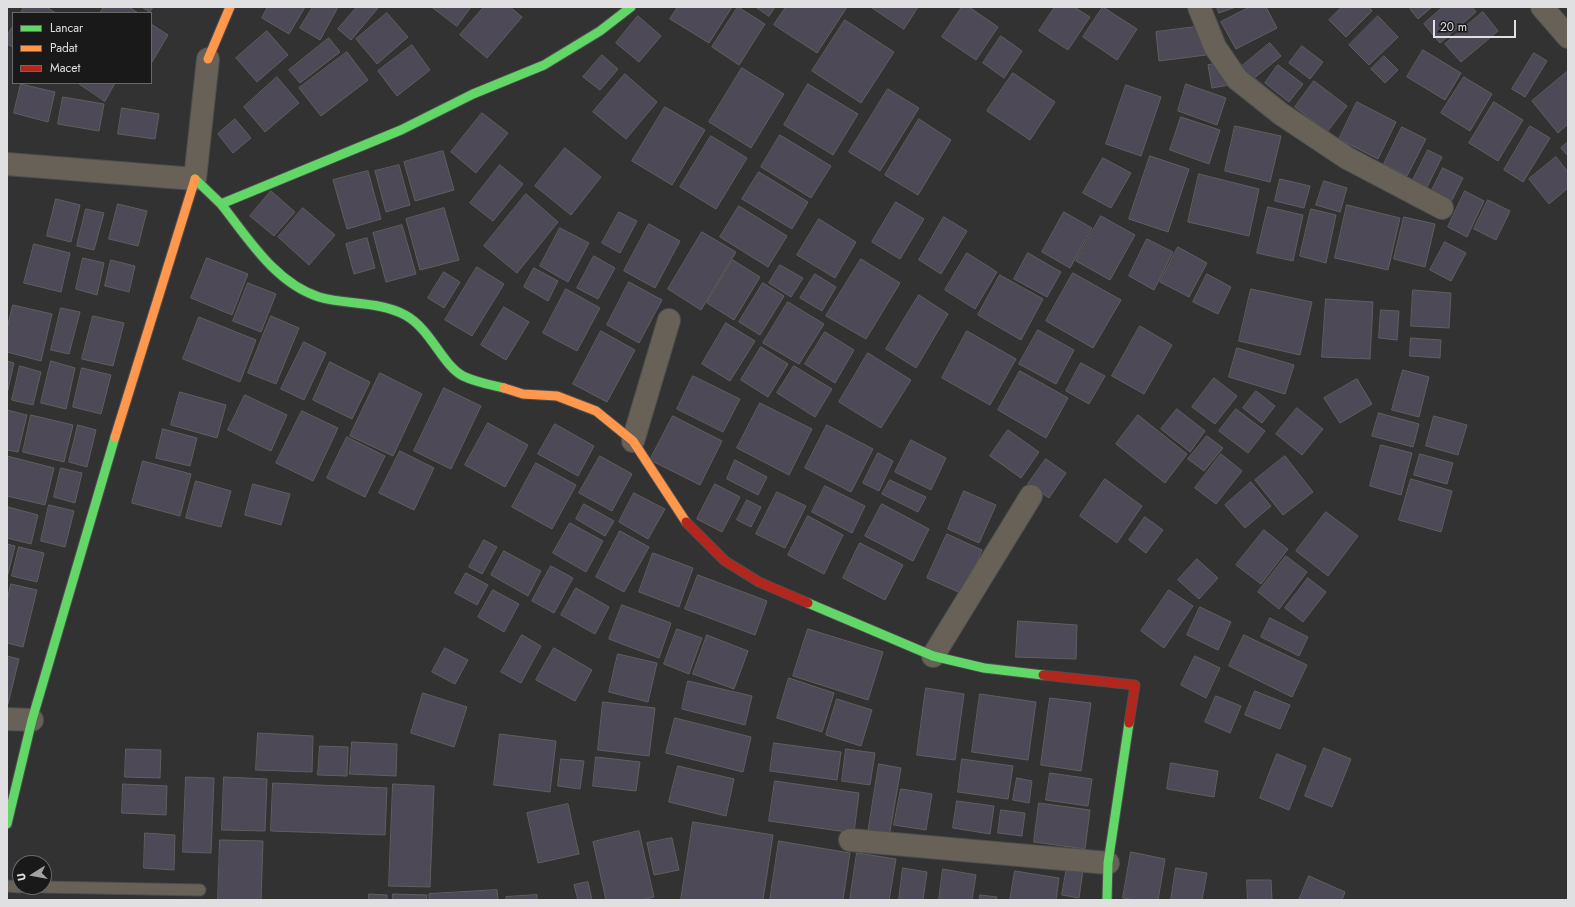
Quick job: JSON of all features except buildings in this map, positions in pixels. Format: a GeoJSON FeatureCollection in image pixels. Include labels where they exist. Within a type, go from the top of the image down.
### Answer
{"type":"FeatureCollection","features":[{"type":"Feature","properties":{"kind":"street"},"geometry":{"type":"LineString","coordinates":[[7,824],[32,720],[102,476],[194,179],[208,60],[230,7]]}},
{"type":"Feature","properties":{"kind":"street"},"geometry":{"type":"LineString","coordinates":[[221,204],[401,130],[473,94],[544,65],[600,31],[631,7]]}},
{"type":"Feature","properties":{"kind":"street"},"geometry":{"type":"LineString","coordinates":[[1199,7],[1215,47],[1237,79],[1281,114],[1347,158],[1442,208]]}},
{"type":"Feature","properties":{"kind":"street"},"geometry":{"type":"LineString","coordinates":[[1542,7],[1568,37]]}},
{"type":"Feature","properties":{"kind":"street"},"geometry":{"type":"LineString","coordinates":[[7,164],[194,179],[221,204],[271,266],[294,286],[319,297],[390,308],[405,315],[422,327],[452,366],[463,376],[523,394],[557,396],[596,411],[633,441],[653,469],[682,517],[725,561],[759,582],[933,656],[984,668],[1135,685],[1108,863],[1107,900]]}},
{"type":"Feature","properties":{"kind":"street"},"geometry":{"type":"LineString","coordinates":[[633,441],[670,320]]}},
{"type":"Feature","properties":{"kind":"street"},"geometry":{"type":"LineString","coordinates":[[933,656],[1031,496]]}},
{"type":"Feature","properties":{"kind":"street"},"geometry":{"type":"LineString","coordinates":[[7,719],[32,720]]}},
{"type":"Feature","properties":{"kind":"street"},"geometry":{"type":"LineString","coordinates":[[850,840],[1108,863]]}},
{"type":"Feature","properties":{"kind":"lane"},"geometry":{"type":"LineString","coordinates":[[52,887],[200,890]]}},
{"type":"Feature","properties":{"kind":"traffic: fast"},"geometry":{"type":"LineString","coordinates":[[195,179],[221,204],[401,130],[473,94],[544,65],[600,31],[631,7]]}},
{"type":"Feature","properties":{"kind":"traffic: fast"},"geometry":{"type":"LineString","coordinates":[[221,204],[252,245],[289,281],[303,290],[319,297],[384,307],[405,315],[422,329],[456,371],[473,380],[504,388]]}},
{"type":"Feature","properties":{"kind":"traffic: fast"},"geometry":{"type":"LineString","coordinates":[[7,824],[32,720],[115,437]]}},
{"type":"Feature","properties":{"kind":"traffic: fast"},"geometry":{"type":"LineString","coordinates":[[808,603],[933,656],[984,668],[1043,675]]}},
{"type":"Feature","properties":{"kind":"traffic: fast"},"geometry":{"type":"LineString","coordinates":[[1107,900],[1108,863],[1129,723]]}},
{"type":"Feature","properties":{"kind":"traffic: slow"},"geometry":{"type":"LineString","coordinates":[[208,59],[230,7]]}},
{"type":"Feature","properties":{"kind":"traffic: slow"},"geometry":{"type":"LineString","coordinates":[[115,437],[195,179]]}},
{"type":"Feature","properties":{"kind":"traffic: slow"},"geometry":{"type":"LineString","coordinates":[[504,388],[523,394],[557,396],[596,411],[633,441],[686,522]]}},
{"type":"Feature","properties":{"kind":"traffic: jam"},"geometry":{"type":"LineString","coordinates":[[686,522],[725,561],[759,582],[808,603]]}},
{"type":"Feature","properties":{"kind":"traffic: jam"},"geometry":{"type":"LineString","coordinates":[[1043,675],[1135,685],[1129,723]]}}]}
